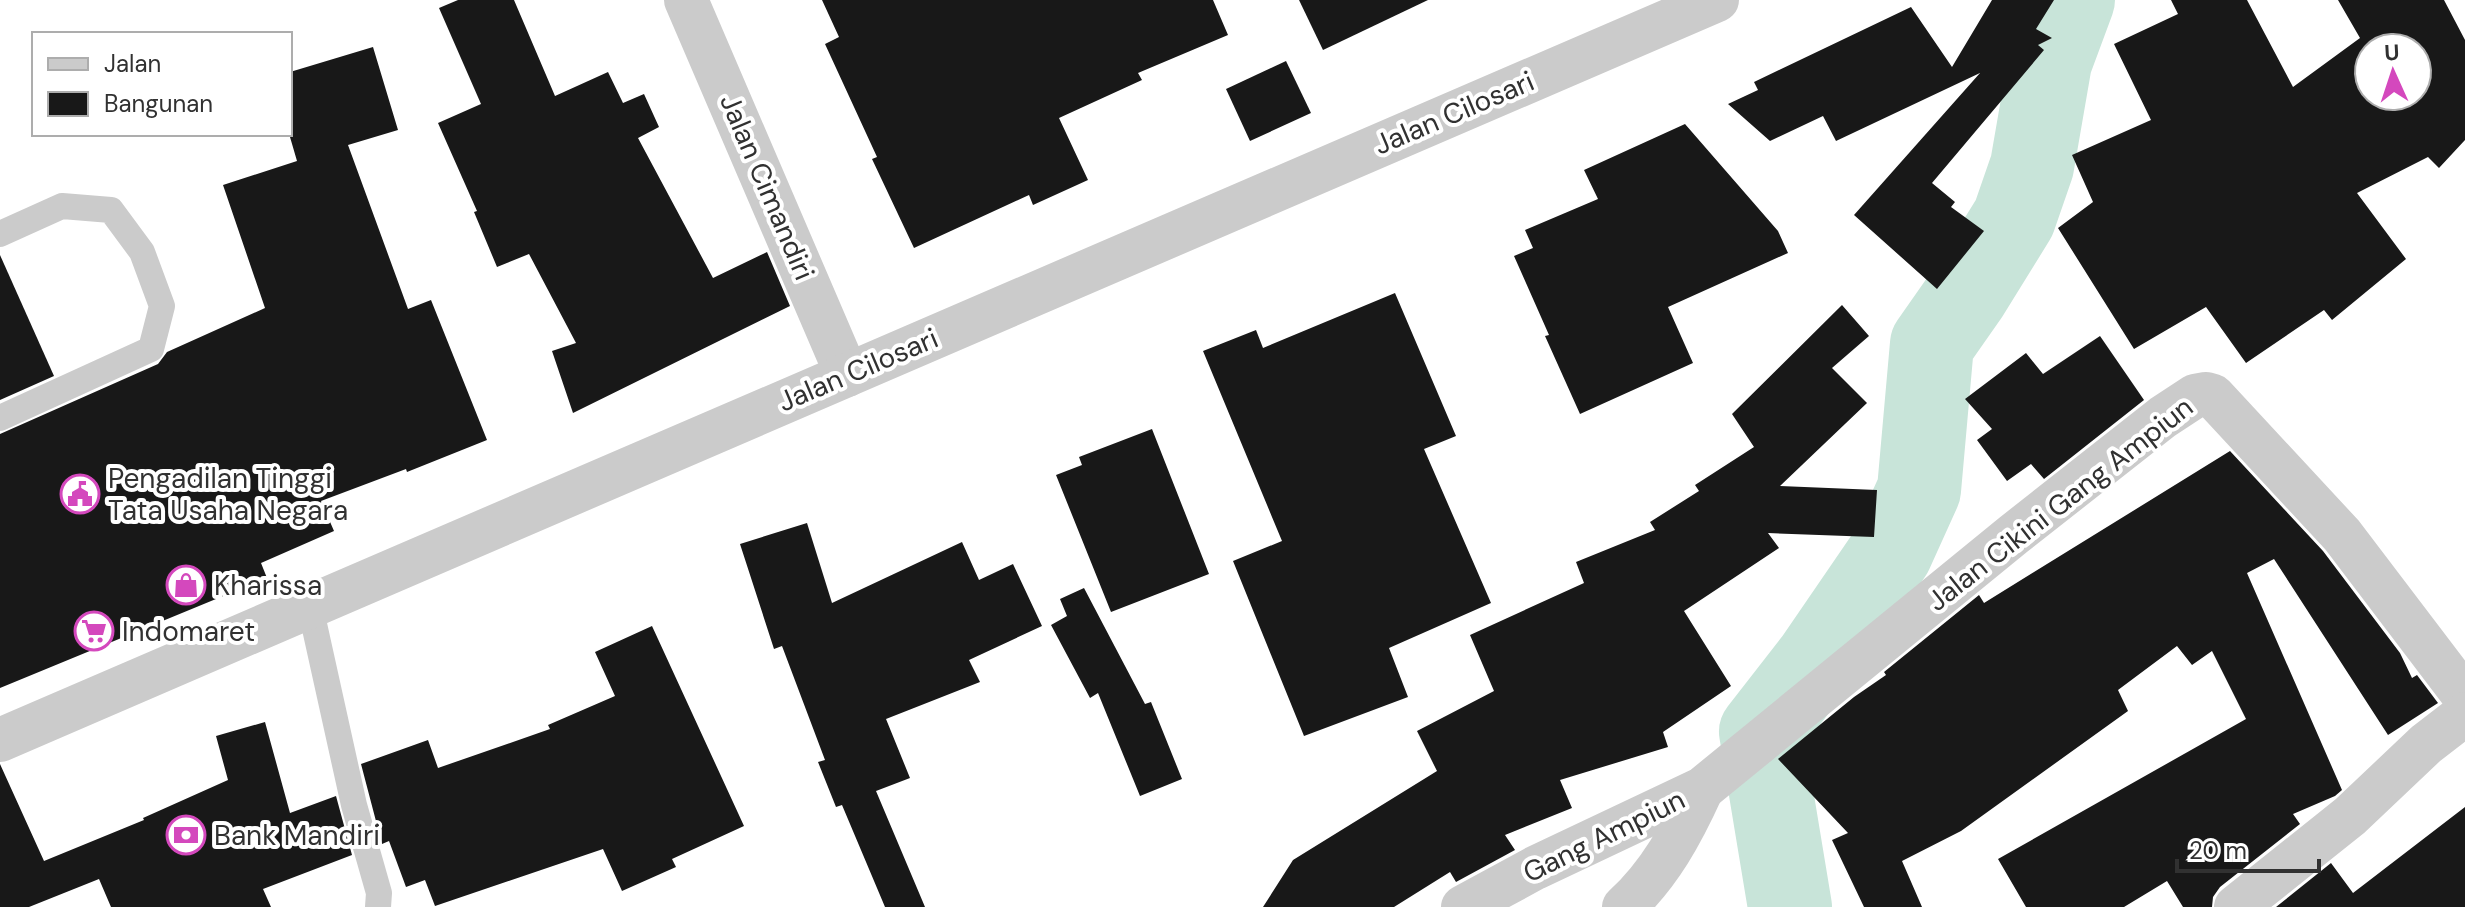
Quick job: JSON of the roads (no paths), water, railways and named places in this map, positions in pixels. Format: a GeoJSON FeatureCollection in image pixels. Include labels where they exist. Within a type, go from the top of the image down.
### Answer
{"type":"FeatureCollection","features":[{"type":"Feature","properties":{"kind":"street","name":"Jalan Cimandiri"},"geometry":{"type":"LineString","coordinates":[[686,0],[847,375]]}},
{"type":"Feature","properties":{"kind":"street","name":"Jalan Cilosari"},"geometry":{"type":"LineString","coordinates":[[0,740],[1717,0]]}},
{"type":"Feature","properties":{"kind":"street","name":"Jalan Cikini Gang Ampiun"},"geometry":{"type":"LineString","coordinates":[[1791,717],[2150,427],[2195,396],[2206,394],[2213,396],[2342,535],[2465,697]]}},
{"type":"Feature","properties":{"kind":"street"},"geometry":{"type":"LineString","coordinates":[[2236,907],[2350,816],[2426,744],[2465,714]]}},
{"type":"Feature","properties":{"kind":"street","name":"Gang Ampiun"},"geometry":{"type":"LineString","coordinates":[[1463,907],[1717,778],[1791,717]]}},
{"type":"Feature","properties":{"kind":"street","name":"Gang Ampiun"},"geometry":{"type":"LineString","coordinates":[[1624,907],[1645,888],[1717,778]]}},
{"type":"Feature","properties":{"kind":"lane"},"geometry":{"type":"LineString","coordinates":[[0,234],[62,206],[111,210],[142,252],[162,306],[151,349],[0,418]]}},
{"type":"Feature","properties":{"kind":"lane"},"geometry":{"type":"LineString","coordinates":[[310,606],[354,805],[379,893],[378,907]]}},
{"type":"Feature","properties":{"kind":"waterway"},"geometry":{"type":"LineString","coordinates":[[1790,907],[1761,732],[1817,660],[1891,552],[1919,490],[1932,344],[2014,218],[2032,166],[2050,62],[2073,0]]}},
{"type":"Feature","properties":{"kind":"place","name":"Pengadilan Tinggi Tata Usaha Negara"},"geometry":{"type":"Point","coordinates":[80,494]}},
{"type":"Feature","properties":{"kind":"place","name":"Kharissa"},"geometry":{"type":"Point","coordinates":[186,585]}},
{"type":"Feature","properties":{"kind":"place","name":"Indomaret"},"geometry":{"type":"Point","coordinates":[94,631]}},
{"type":"Feature","properties":{"kind":"place","name":"Bank Mandiri"},"geometry":{"type":"Point","coordinates":[186,835]}}]}
